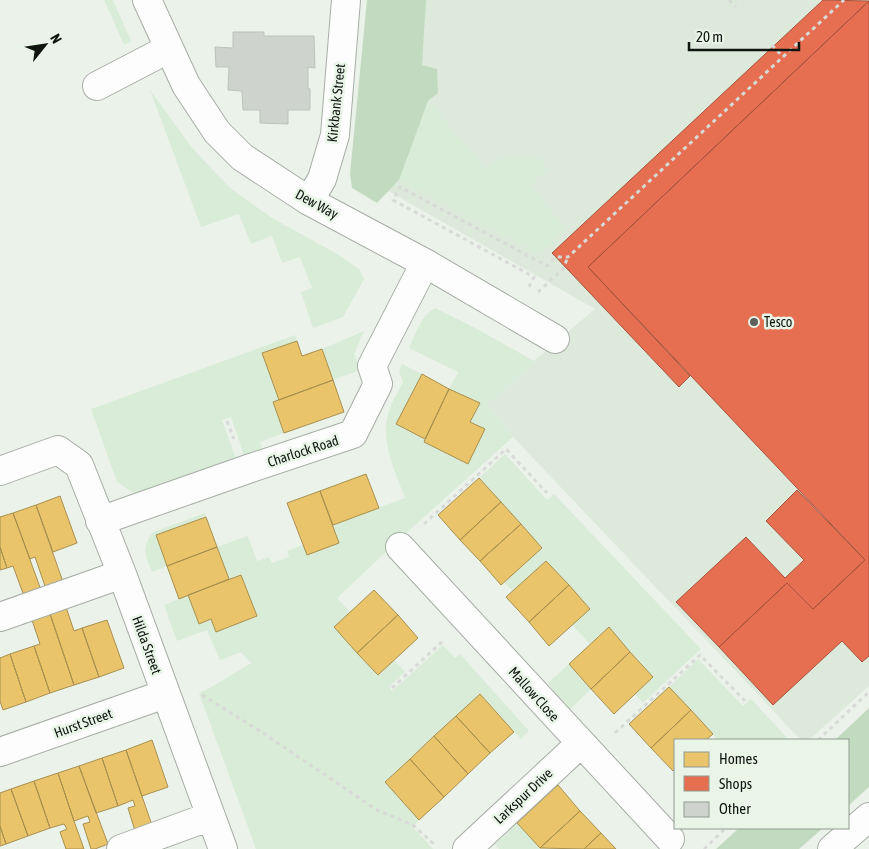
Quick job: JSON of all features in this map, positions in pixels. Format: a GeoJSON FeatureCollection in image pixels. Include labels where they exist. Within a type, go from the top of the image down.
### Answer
{"type":"FeatureCollection","features":[{"type":"Feature","properties":{"kind":"main road","name":"Dew Way"},"geometry":{"type":"LineString","coordinates":[[147,0],[186,85],[217,132],[242,158],[309,201],[425,263],[556,339]]}},
{"type":"Feature","properties":{"kind":"main road","name":"Kirkbank Street"},"geometry":{"type":"LineString","coordinates":[[309,201],[322,179],[335,135],[346,0]]}},
{"type":"Feature","properties":{"kind":"main road"},"geometry":{"type":"LineString","coordinates":[[97,86],[168,49]]}},
{"type":"Feature","properties":{"kind":"main road","name":"Charlock Road"},"geometry":{"type":"LineString","coordinates":[[100,521],[248,468],[353,434],[378,384],[372,366],[425,263]]}},
{"type":"Feature","properties":{"kind":"main road","name":"Hilda Street"},"geometry":{"type":"LineString","coordinates":[[0,471],[58,450],[79,465],[122,574],[223,849]]}},
{"type":"Feature","properties":{"kind":"main road","name":"Mallow Close"},"geometry":{"type":"LineString","coordinates":[[400,547],[585,750],[670,839]]}},
{"type":"Feature","properties":{"kind":"main road"},"geometry":{"type":"LineString","coordinates":[[0,616],[122,574]]}},
{"type":"Feature","properties":{"kind":"main road","name":"Hurst Street"},"geometry":{"type":"LineString","coordinates":[[0,752],[165,694]]}},
{"type":"Feature","properties":{"kind":"main road","name":"Larkspur Drive"},"geometry":{"type":"LineString","coordinates":[[467,849],[585,750]]}},
{"type":"Feature","properties":{"kind":"main road"},"geometry":{"type":"LineString","coordinates":[[121,849],[211,816]]}},
{"type":"Feature","properties":{"kind":"main road"},"geometry":{"type":"LineString","coordinates":[[832,849],[869,817]]}},
{"type":"Feature","properties":{"kind":"path"},"geometry":{"type":"LineString","coordinates":[[729,0],[736,7]]}},
{"type":"Feature","properties":{"kind":"path"},"geometry":{"type":"LineString","coordinates":[[533,296],[563,269],[568,257],[844,0]]}},
{"type":"Feature","properties":{"kind":"path"},"geometry":{"type":"LineString","coordinates":[[772,45],[783,57]]}},
{"type":"Feature","properties":{"kind":"path"},"geometry":{"type":"LineString","coordinates":[[527,292],[534,277],[393,200],[400,187],[546,266],[556,257],[568,257]]}},
{"type":"Feature","properties":{"kind":"path"},"geometry":{"type":"LineString","coordinates":[[400,547],[506,449],[546,493]]}},
{"type":"Feature","properties":{"kind":"path"},"geometry":{"type":"LineString","coordinates":[[392,688],[444,641]]}},
{"type":"Feature","properties":{"kind":"path"},"geometry":{"type":"LineString","coordinates":[[585,750],[700,655],[745,701]]}},
{"type":"Feature","properties":{"kind":"path"},"geometry":{"type":"LineString","coordinates":[[194,690],[263,733],[377,810],[413,825],[439,849]]}},
{"type":"Feature","properties":{"kind":"path"},"geometry":{"type":"LineString","coordinates":[[819,739],[869,692]]}},
{"type":"Feature","properties":{"kind":"path"},"geometry":{"type":"LineString","coordinates":[[704,849],[725,829]]}},
{"type":"Feature","properties":{"kind":"shaded area"},"geometry":{"type":"Polygon","coordinates":[[[104,0],[113,0],[131,41],[124,45],[104,0]]]}},
{"type":"Feature","properties":{"kind":"shaded area"},"geometry":{"type":"Polygon","coordinates":[[[383,0],[869,0],[869,686],[810,739],[800,739],[513,437],[486,406],[534,361],[595,309],[355,172],[383,0]]]}},
{"type":"Feature","properties":{"kind":"shaded area"},"geometry":{"type":"Polygon","coordinates":[[[150,90],[193,149],[230,188],[272,218],[339,255],[359,269],[364,279],[343,317],[313,328],[301,292],[312,288],[300,257],[282,263],[272,236],[251,244],[239,214],[201,227],[150,90]]]}},
{"type":"Feature","properties":{"kind":"shaded area"},"geometry":{"type":"Polygon","coordinates":[[[428,101],[486,170],[504,156],[540,158],[548,169],[529,186],[566,228],[541,255],[399,180],[428,101]]]}},
{"type":"Feature","properties":{"kind":"shaded area"},"geometry":{"type":"Polygon","coordinates":[[[435,308],[534,361],[486,406],[513,437],[337,598],[350,612],[334,627],[378,675],[394,660],[405,672],[389,687],[392,691],[443,645],[455,658],[460,654],[529,731],[521,739],[480,694],[385,781],[419,820],[413,827],[433,849],[256,849],[199,693],[251,663],[241,652],[220,660],[207,630],[177,641],[164,605],[188,595],[199,624],[211,619],[229,579],[217,547],[248,536],[257,561],[269,557],[272,563],[289,557],[287,551],[303,545],[307,554],[339,543],[333,525],[405,498],[390,457],[386,435],[389,410],[403,382],[399,371],[402,364],[422,374],[396,424],[425,439],[424,442],[468,463],[485,430],[470,422],[480,403],[449,389],[458,372],[409,348],[422,320],[435,308]]]}},
{"type":"Feature","properties":{"kind":"shaded area"},"geometry":{"type":"Polygon","coordinates":[[[364,331],[354,354],[360,370],[333,380],[322,349],[364,331]]]}},
{"type":"Feature","properties":{"kind":"shaded area"},"geometry":{"type":"Polygon","coordinates":[[[295,335],[297,341],[262,354],[279,400],[273,402],[284,433],[260,442],[263,452],[245,458],[231,417],[222,420],[236,459],[135,494],[117,482],[91,409],[295,335]]]}},
{"type":"Feature","properties":{"kind":"shaded area"},"geometry":{"type":"Polygon","coordinates":[[[505,454],[547,500],[554,494],[701,649],[643,703],[635,694],[653,677],[609,628],[590,644],[572,625],[569,585],[546,561],[513,591],[504,582],[542,548],[479,478],[505,454]]]}},
{"type":"Feature","properties":{"kind":"shaded area"},"geometry":{"type":"Polygon","coordinates":[[[205,513],[206,517],[156,535],[167,566],[152,572],[145,552],[153,532],[205,513]]]}},
{"type":"Feature","properties":{"kind":"shaded area"},"geometry":{"type":"Polygon","coordinates":[[[698,659],[743,706],[751,699],[788,739],[717,739],[669,687],[698,659]]]}},
{"type":"Feature","properties":{"kind":"shaded area"},"geometry":{"type":"Polygon","coordinates":[[[569,664],[591,689],[564,715],[550,699],[553,690],[548,683],[569,664]]]}},
{"type":"Feature","properties":{"kind":"shaded area"},"geometry":{"type":"Polygon","coordinates":[[[517,823],[540,849],[499,849],[495,844],[517,823]]]}},
{"type":"Feature","properties":{"kind":"green space"},"geometry":{"type":"Polygon","coordinates":[[[367,0],[426,0],[422,65],[437,69],[438,93],[428,101],[399,180],[377,203],[352,188],[350,174],[367,0]]]}},
{"type":"Feature","properties":{"kind":"green space"},"geometry":{"type":"Polygon","coordinates":[[[869,708],[869,787],[849,805],[849,739],[836,739],[869,708]]]}},
{"type":"Feature","properties":{"kind":"green space"},"geometry":{"type":"Polygon","coordinates":[[[738,829],[822,829],[799,849],[716,849],[738,829]]]}},
{"type":"Feature","properties":{"kind":"building: Homes"},"geometry":{"type":"Polygon","coordinates":[[[297,341],[302,356],[322,349],[333,380],[279,400],[262,353],[297,341]]]}},
{"type":"Feature","properties":{"kind":"building: Homes"},"geometry":{"type":"Polygon","coordinates":[[[422,374],[449,389],[425,439],[396,424],[422,374]]]}},
{"type":"Feature","properties":{"kind":"building: Homes"},"geometry":{"type":"Polygon","coordinates":[[[333,380],[344,412],[284,433],[273,402],[333,380]]]}},
{"type":"Feature","properties":{"kind":"building: Homes"},"geometry":{"type":"Polygon","coordinates":[[[449,389],[480,403],[470,422],[485,429],[468,464],[424,442],[449,389]]]}},
{"type":"Feature","properties":{"kind":"building: Homes"},"geometry":{"type":"Polygon","coordinates":[[[366,474],[379,508],[333,525],[320,491],[366,474]]]}},
{"type":"Feature","properties":{"kind":"building: Homes"},"geometry":{"type":"Polygon","coordinates":[[[479,478],[501,502],[460,540],[438,515],[479,478]]]}},
{"type":"Feature","properties":{"kind":"building: Homes"},"geometry":{"type":"Polygon","coordinates":[[[320,491],[339,543],[307,555],[287,503],[320,491]]]}},
{"type":"Feature","properties":{"kind":"building: Homes"},"geometry":{"type":"Polygon","coordinates":[[[60,496],[77,543],[53,552],[36,505],[60,496]]]}},
{"type":"Feature","properties":{"kind":"building: Homes"},"geometry":{"type":"Polygon","coordinates":[[[501,502],[521,524],[480,561],[460,540],[501,502]]]}},
{"type":"Feature","properties":{"kind":"building: Homes"},"geometry":{"type":"Polygon","coordinates":[[[36,505],[63,582],[46,589],[35,557],[30,559],[13,513],[36,505]]]}},
{"type":"Feature","properties":{"kind":"building: Homes"},"geometry":{"type":"Polygon","coordinates":[[[13,513],[41,590],[24,596],[13,566],[7,568],[0,547],[0,517],[13,513]]]}},
{"type":"Feature","properties":{"kind":"building: Homes"},"geometry":{"type":"Polygon","coordinates":[[[206,517],[217,547],[167,566],[156,535],[206,517]]]}},
{"type":"Feature","properties":{"kind":"building: Homes"},"geometry":{"type":"Polygon","coordinates":[[[521,524],[542,548],[501,585],[480,561],[521,524]]]}},
{"type":"Feature","properties":{"kind":"building: Homes"},"geometry":{"type":"Polygon","coordinates":[[[0,547],[7,568],[0,570],[0,547]]]}},
{"type":"Feature","properties":{"kind":"building: Homes"},"geometry":{"type":"Polygon","coordinates":[[[217,547],[229,579],[179,599],[167,566],[217,547]]]}},
{"type":"Feature","properties":{"kind":"building: Homes"},"geometry":{"type":"Polygon","coordinates":[[[546,561],[569,585],[529,622],[506,597],[546,561]]]}},
{"type":"Feature","properties":{"kind":"building: Homes"},"geometry":{"type":"Polygon","coordinates":[[[241,575],[257,616],[216,632],[211,619],[199,624],[188,595],[241,575]]]}},
{"type":"Feature","properties":{"kind":"building: Homes"},"geometry":{"type":"Polygon","coordinates":[[[569,585],[590,609],[549,646],[529,622],[569,585]]]}},
{"type":"Feature","properties":{"kind":"building: Homes"},"geometry":{"type":"Polygon","coordinates":[[[374,590],[398,615],[357,653],[334,627],[374,590]]]}},
{"type":"Feature","properties":{"kind":"building: Homes"},"geometry":{"type":"Polygon","coordinates":[[[64,601],[74,631],[82,628],[99,677],[74,685],[48,608],[64,601]]]}},
{"type":"Feature","properties":{"kind":"building: Homes"},"geometry":{"type":"Polygon","coordinates":[[[48,608],[74,685],[50,693],[34,646],[40,644],[30,614],[48,608]]]}},
{"type":"Feature","properties":{"kind":"building: Homes"},"geometry":{"type":"Polygon","coordinates":[[[398,615],[418,638],[378,675],[357,653],[398,615]]]}},
{"type":"Feature","properties":{"kind":"building: Homes"},"geometry":{"type":"Polygon","coordinates":[[[107,620],[124,668],[99,677],[82,628],[107,620]]]}},
{"type":"Feature","properties":{"kind":"building: Homes"},"geometry":{"type":"Polygon","coordinates":[[[609,627],[630,652],[591,689],[569,664],[609,627]]]}},
{"type":"Feature","properties":{"kind":"building: Homes"},"geometry":{"type":"Polygon","coordinates":[[[34,646],[50,693],[26,702],[10,654],[34,646]]]}},
{"type":"Feature","properties":{"kind":"building: Homes"},"geometry":{"type":"Polygon","coordinates":[[[630,652],[653,677],[614,714],[591,689],[630,652]]]}},
{"type":"Feature","properties":{"kind":"building: Homes"},"geometry":{"type":"Polygon","coordinates":[[[10,654],[26,702],[3,710],[0,701],[0,658],[10,654]]]}},
{"type":"Feature","properties":{"kind":"building: Homes"},"geometry":{"type":"Polygon","coordinates":[[[669,687],[691,710],[651,748],[629,724],[669,687]]]}},
{"type":"Feature","properties":{"kind":"building: Homes"},"geometry":{"type":"Polygon","coordinates":[[[480,694],[514,732],[490,753],[456,716],[480,694]]]}},
{"type":"Feature","properties":{"kind":"building: Homes"},"geometry":{"type":"Polygon","coordinates":[[[691,710],[713,734],[707,739],[674,739],[673,771],[651,748],[691,710]]]}},
{"type":"Feature","properties":{"kind":"building: Homes"},"geometry":{"type":"Polygon","coordinates":[[[456,716],[490,753],[468,774],[434,736],[456,716]]]}},
{"type":"Feature","properties":{"kind":"building: Homes"},"geometry":{"type":"Polygon","coordinates":[[[434,736],[468,774],[444,797],[410,759],[434,736]]]}},
{"type":"Feature","properties":{"kind":"building: Homes"},"geometry":{"type":"Polygon","coordinates":[[[152,740],[168,787],[142,796],[126,750],[152,740]]]}},
{"type":"Feature","properties":{"kind":"building: Homes"},"geometry":{"type":"Polygon","coordinates":[[[126,750],[153,828],[136,834],[128,808],[135,806],[133,800],[118,806],[102,758],[126,750]]]}},
{"type":"Feature","properties":{"kind":"building: Homes"},"geometry":{"type":"Polygon","coordinates":[[[102,758],[118,806],[96,813],[79,766],[102,758]]]}},
{"type":"Feature","properties":{"kind":"building: Homes"},"geometry":{"type":"Polygon","coordinates":[[[410,759],[444,797],[419,820],[385,782],[410,759]]]}},
{"type":"Feature","properties":{"kind":"building: Homes"},"geometry":{"type":"Polygon","coordinates":[[[79,766],[108,844],[95,849],[91,849],[83,824],[90,822],[88,816],[74,821],[58,773],[79,766]]]}},
{"type":"Feature","properties":{"kind":"building: Homes"},"geometry":{"type":"Polygon","coordinates":[[[58,773],[84,849],[66,849],[60,832],[67,829],[64,824],[50,828],[34,781],[58,773]]]}},
{"type":"Feature","properties":{"kind":"building: Homes"},"geometry":{"type":"Polygon","coordinates":[[[34,781],[50,828],[28,836],[11,789],[34,781]]]}},
{"type":"Feature","properties":{"kind":"building: Homes"},"geometry":{"type":"Polygon","coordinates":[[[558,785],[580,811],[540,848],[517,823],[558,785]]]}},
{"type":"Feature","properties":{"kind":"building: Homes"},"geometry":{"type":"Polygon","coordinates":[[[11,789],[28,836],[6,844],[0,826],[0,793],[11,789]]]}},
{"type":"Feature","properties":{"kind":"building: Homes"},"geometry":{"type":"Polygon","coordinates":[[[580,811],[601,833],[584,849],[540,848],[580,811]]]}},
{"type":"Feature","properties":{"kind":"building: Homes"},"geometry":{"type":"Polygon","coordinates":[[[0,826],[6,844],[0,846],[0,826]]]}},
{"type":"Feature","properties":{"kind":"building: Homes"},"geometry":{"type":"Polygon","coordinates":[[[601,833],[616,849],[584,849],[601,833]]]}},
{"type":"Feature","properties":{"kind":"building: Shops"},"geometry":{"type":"Polygon","coordinates":[[[823,0],[869,1],[588,267],[690,376],[679,387],[552,253],[823,0]]]}},
{"type":"Feature","properties":{"kind":"building: Shops","name":"Tesco"},"geometry":{"type":"Polygon","coordinates":[[[869,1],[869,656],[862,662],[842,641],[773,705],[719,647],[787,583],[813,609],[865,560],[588,267],[869,1]]]}},
{"type":"Feature","properties":{"kind":"building: Shops"},"geometry":{"type":"Polygon","coordinates":[[[797,490],[865,560],[813,609],[787,583],[719,647],[676,602],[746,537],[785,578],[804,560],[766,521],[797,490]]]}},
{"type":"Feature","properties":{"kind":"building: Other"},"geometry":{"type":"Polygon","coordinates":[[[233,32],[264,32],[264,36],[314,36],[315,68],[308,67],[310,110],[288,110],[288,124],[260,123],[260,110],[243,110],[242,91],[228,90],[229,67],[216,67],[215,47],[233,48],[233,32]]]}},
{"type":"Feature","properties":{"kind":"place","name":"Tesco"},"geometry":{"type":"Point","coordinates":[754,322]}}]}
